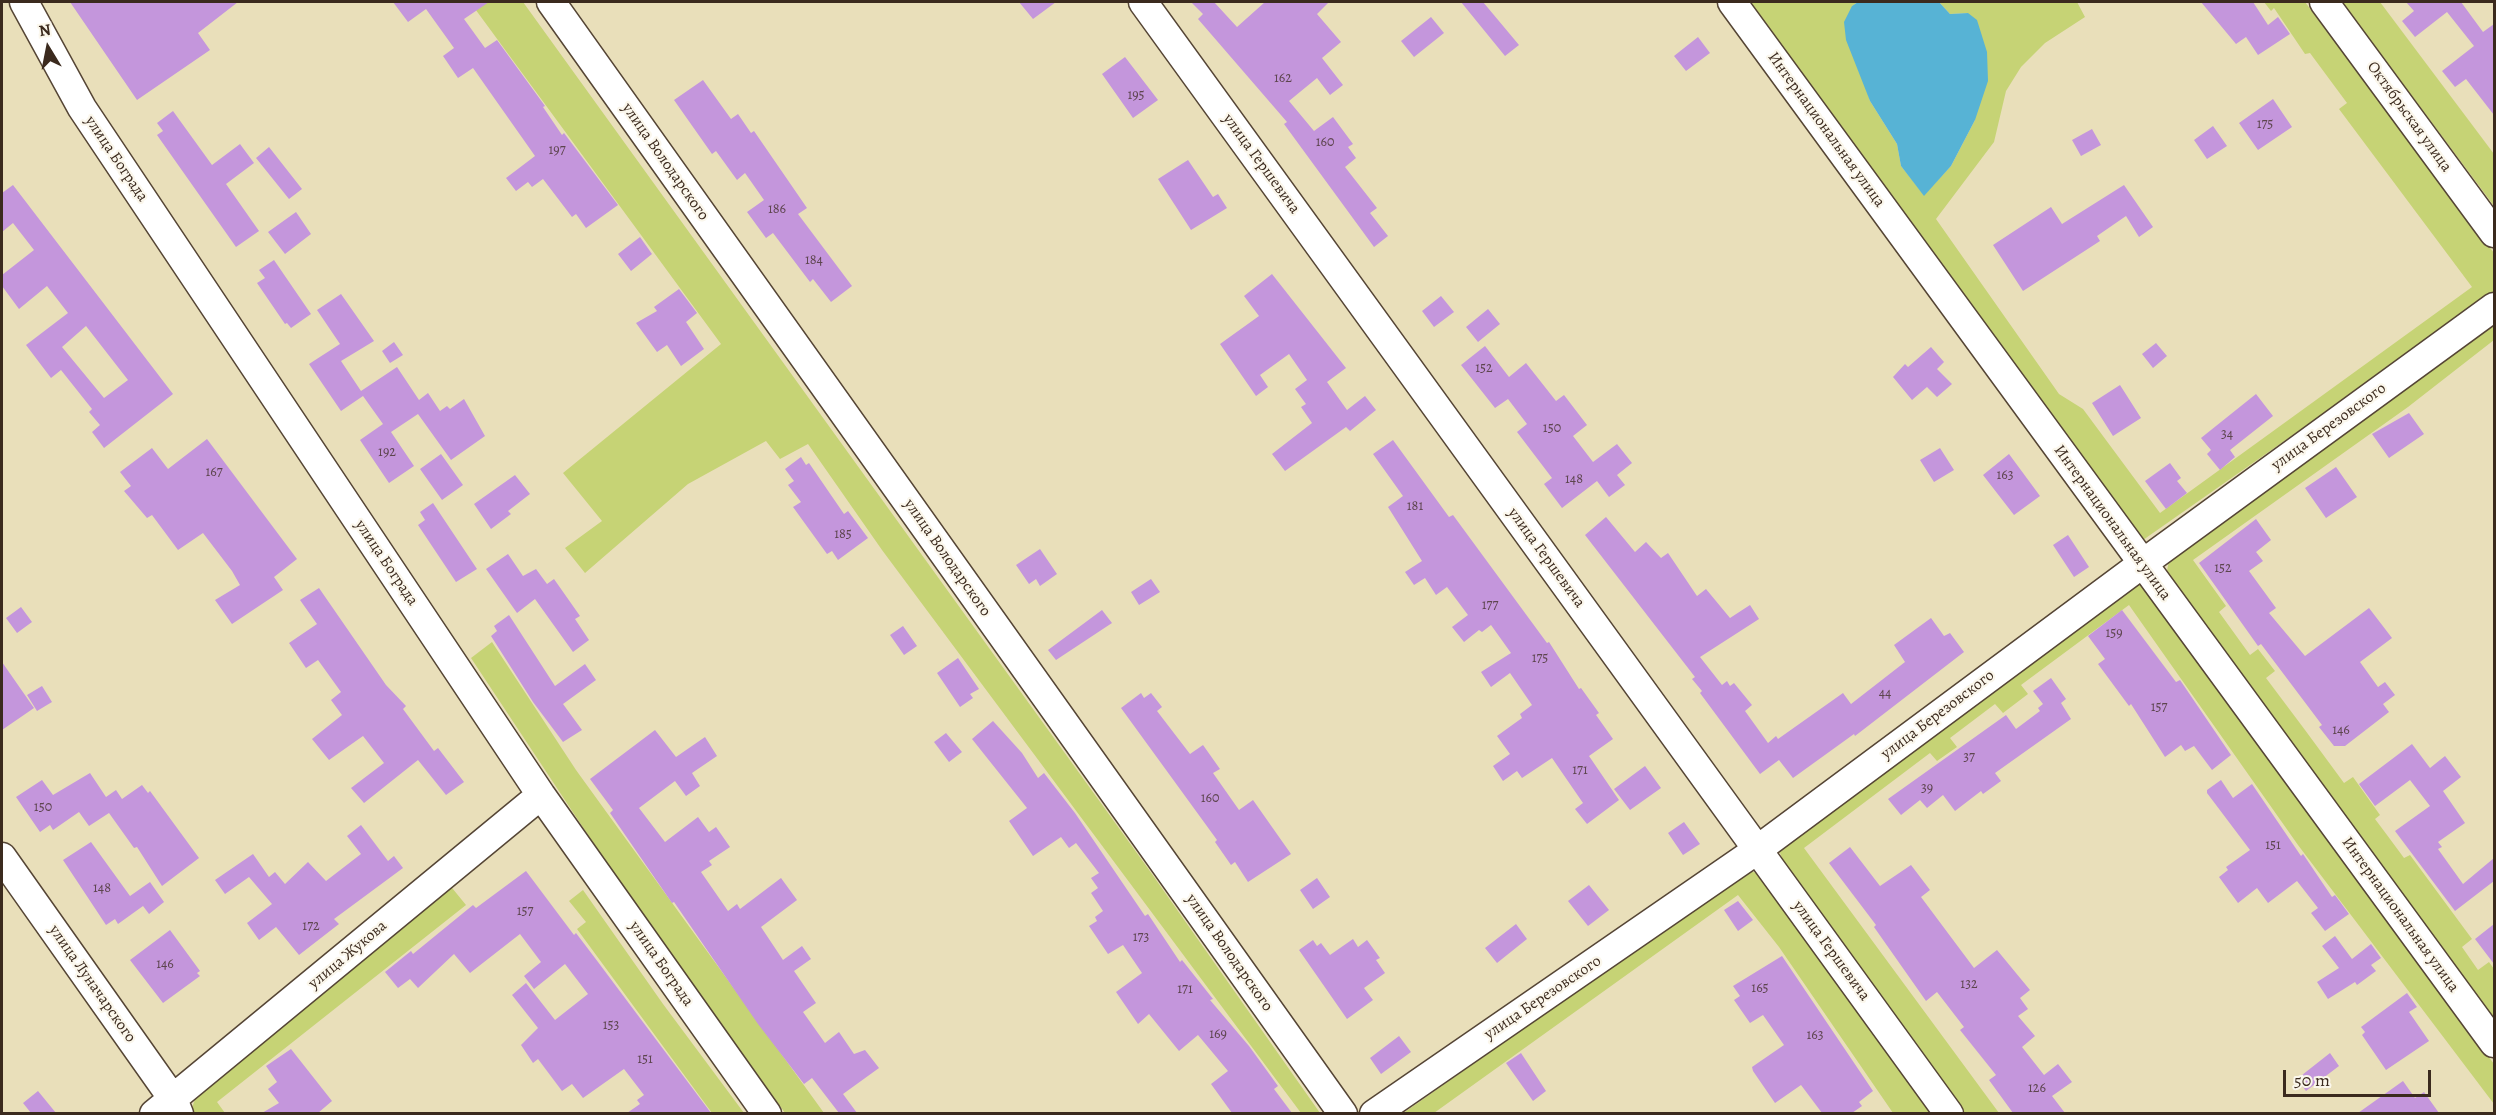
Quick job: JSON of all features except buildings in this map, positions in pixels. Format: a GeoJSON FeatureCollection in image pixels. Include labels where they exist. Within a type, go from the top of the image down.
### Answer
{"type":"FeatureCollection","features":[{"type":"Feature","properties":{"kind":"street","name":"улица Бограда"},"geometry":{"type":"LineString","coordinates":[[24,2],[82,108],[541,795],[767,1113]]}},
{"type":"Feature","properties":{"kind":"street","name":"улица Володарского"},"geometry":{"type":"LineString","coordinates":[[551,2],[1343,1113]]}},
{"type":"Feature","properties":{"kind":"street","name":"улица Гершевича"},"geometry":{"type":"LineString","coordinates":[[1143,2],[1949,1113]]}},
{"type":"Feature","properties":{"kind":"street","name":"Интернациональная улица"},"geometry":{"type":"LineString","coordinates":[[1732,2],[2494,1043]]}},
{"type":"Feature","properties":{"kind":"street","name":"Октябрьская улица"},"geometry":{"type":"LineString","coordinates":[[2324,2],[2494,233]]}},
{"type":"Feature","properties":{"kind":"street","name":"улица Березовского"},"geometry":{"type":"LineString","coordinates":[[1374,1113],[1757,850],[2142,564],[2494,307]]}},
{"type":"Feature","properties":{"kind":"street","name":"улица Жукова"},"geometry":{"type":"LineString","coordinates":[[169,1109],[541,795]]}},
{"type":"Feature","properties":{"kind":"street","name":"улица Луначарского"},"geometry":{"type":"LineString","coordinates":[[2,856],[169,1109]]}},
{"type":"Feature","properties":{"kind":"green space"},"geometry":{"type":"Polygon","coordinates":[[[470,2],[523,2],[1147,867],[1320,1113],[1301,1113],[882,550],[808,444],[780,459],[766,441],[688,484],[585,573],[565,548],[602,521],[563,473],[721,344],[470,2]]]}},
{"type":"Feature","properties":{"kind":"green space"},"geometry":{"type":"Polygon","coordinates":[[[1734,2],[1858,2],[1852,6],[1862,74],[1870,101],[1897,144],[1901,166],[1924,195],[1951,166],[1975,120],[1968,13],[1950,14],[1939,2],[2077,2],[2085,17],[2045,43],[2021,67],[2006,91],[1994,142],[1936,219],[2059,394],[2083,409],[2160,513],[2472,287],[2339,109],[2347,103],[2310,53],[2305,54],[2274,8],[2271,11],[2264,2],[2305,2],[2494,253],[2494,294],[2143,540],[1734,2]]]}},
{"type":"Feature","properties":{"kind":"green space"},"geometry":{"type":"Polygon","coordinates":[[[2342,2],[2380,2],[2494,154],[2494,206],[2342,2]]]}},
{"type":"Feature","properties":{"kind":"green space"},"geometry":{"type":"Polygon","coordinates":[[[2494,320],[2494,340],[2408,407],[2193,560],[2226,606],[2219,612],[2250,655],[2258,649],[2275,671],[2266,678],[2344,783],[2353,777],[2380,815],[2375,819],[2404,858],[2410,855],[2472,939],[2462,947],[2478,970],[2489,962],[2494,969],[2494,1025],[2166,576],[2170,555],[2494,320]]]}},
{"type":"Feature","properties":{"kind":"green space"},"geometry":{"type":"Polygon","coordinates":[[[2138,583],[2144,585],[2494,1064],[2494,1104],[2298,845],[2129,605],[2021,685],[2028,694],[2003,713],[1995,704],[1950,738],[1957,747],[1937,761],[1930,753],[1804,848],[1999,1113],[1964,1113],[1784,864],[1779,850],[2138,583]]]}},
{"type":"Feature","properties":{"kind":"green space"},"geometry":{"type":"Polygon","coordinates":[[[492,642],[576,770],[824,1113],[785,1113],[629,897],[471,658],[492,642]]]}},
{"type":"Feature","properties":{"kind":"green space"},"geometry":{"type":"Polygon","coordinates":[[[1747,871],[1758,873],[1931,1113],[1893,1113],[1779,947],[1738,895],[1434,1113],[1402,1114],[1747,871]]]}},
{"type":"Feature","properties":{"kind":"green space"},"geometry":{"type":"Polygon","coordinates":[[[448,883],[466,905],[217,1102],[225,1113],[190,1114],[195,1099],[448,883]]]}},
{"type":"Feature","properties":{"kind":"green space"},"geometry":{"type":"Polygon","coordinates":[[[583,890],[663,1004],[744,1113],[712,1113],[577,929],[586,922],[569,901],[583,890]]]}},
{"type":"Feature","properties":{"kind":"water"},"geometry":{"type":"Polygon","coordinates":[[[1858,2],[1939,2],[1950,14],[1968,13],[1977,20],[1987,52],[1988,81],[1975,120],[1951,166],[1924,196],[1901,166],[1897,144],[1870,101],[1846,40],[1844,22],[1852,6],[1858,2]]]}}]}
